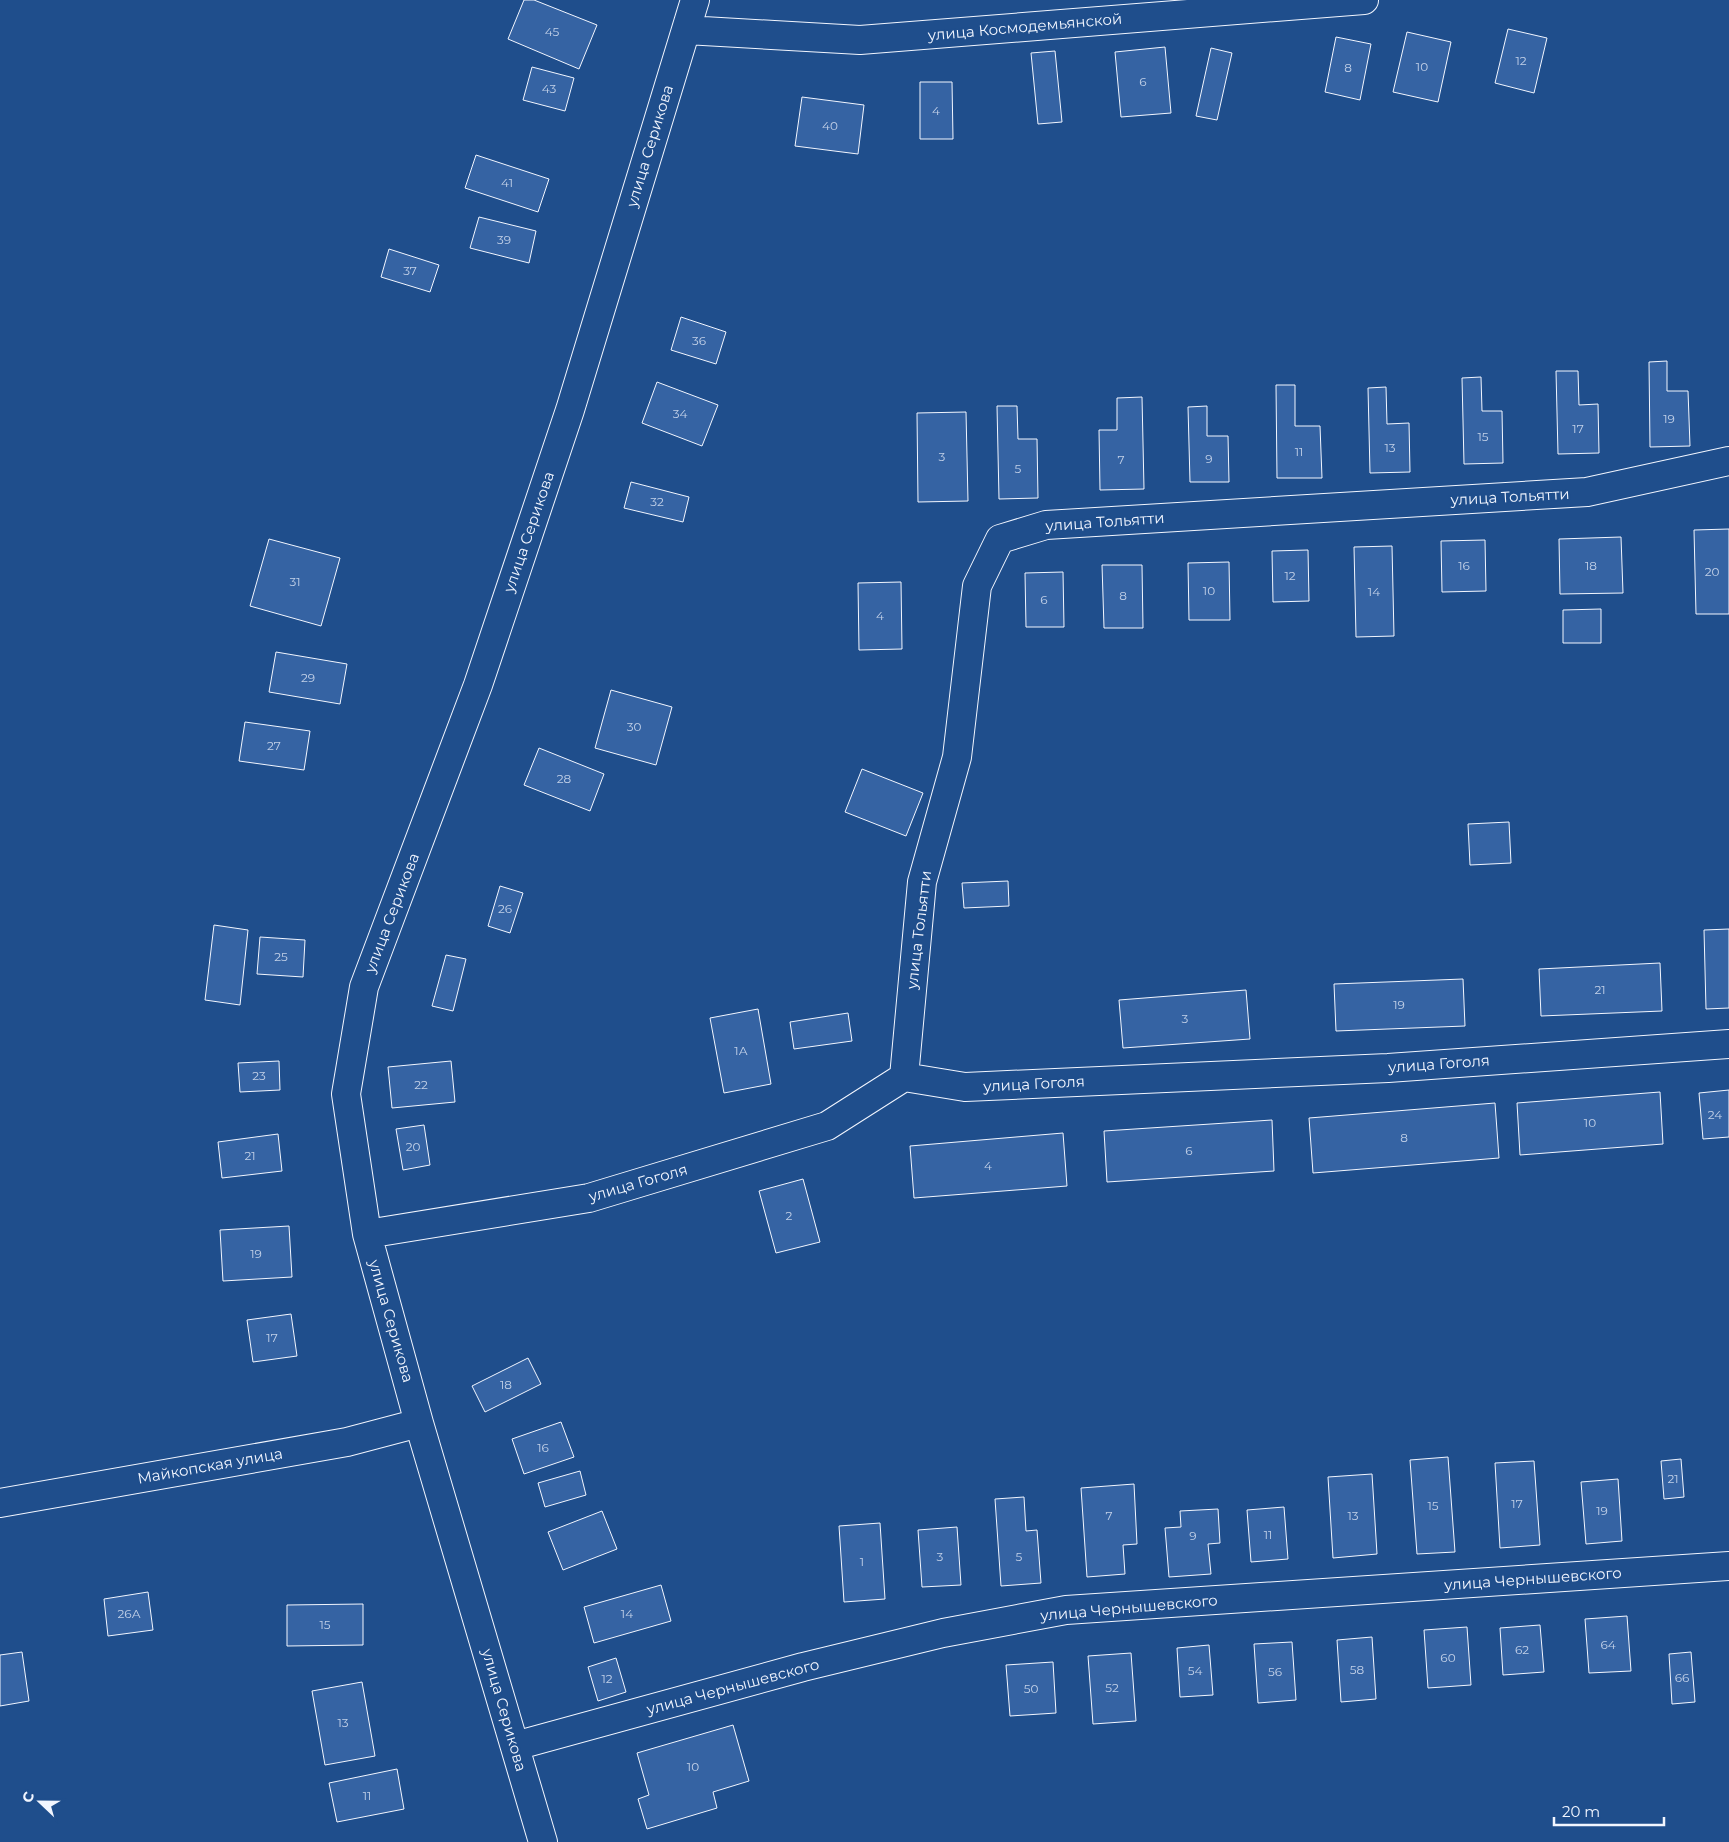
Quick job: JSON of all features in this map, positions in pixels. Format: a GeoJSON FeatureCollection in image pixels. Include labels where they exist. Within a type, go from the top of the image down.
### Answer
{"type":"FeatureCollection","features":[{"type":"Feature","properties":{"kind":"street","name":"улица Серикова"},"geometry":{"type":"LineString","coordinates":[[542,1842],[419,1422],[367,1234],[346,1094],[364,987],[490,648],[570,410],[695,0]]}},
{"type":"Feature","properties":{"kind":"street","name":"улица Космодемьянской"},"geometry":{"type":"LineString","coordinates":[[686,30],[860,40],[1364,0]]}},
{"type":"Feature","properties":{"kind":"street","name":"улица Тольятти"},"geometry":{"type":"LineString","coordinates":[[904,1077],[922,882],[958,757],[977,586],[1000,539],[1046,525],[1587,492],[1729,461]]}},
{"type":"Feature","properties":{"kind":"street","name":"улица Гоголя"},"geometry":{"type":"LineString","coordinates":[[367,1234],[588,1198],[827,1126],[904,1077],[965,1087],[1388,1068],[1729,1044]]}},
{"type":"Feature","properties":{"kind":"street","name":"Майкопская улица"},"geometry":{"type":"LineString","coordinates":[[0,1502],[347,1442],[419,1422]]}},
{"type":"Feature","properties":{"kind":"street","name":"улица Чернышевского"},"geometry":{"type":"LineString","coordinates":[[514,1746],[822,1662],[943,1633],[1066,1610],[1729,1566]]}},
{"type":"Feature","properties":{"kind":"building"},"geometry":{"type":"Polygon","coordinates":[[[524,0],[534,0],[597,25],[579,69],[508,39],[524,0]]]}},
{"type":"Feature","properties":{"kind":"building"},"geometry":{"type":"Polygon","coordinates":[[[1508,29],[1547,38],[1534,93],[1495,83],[1508,29]]]}},
{"type":"Feature","properties":{"kind":"building"},"geometry":{"type":"Polygon","coordinates":[[[1407,32],[1451,42],[1438,102],[1393,92],[1407,32]]]}},
{"type":"Feature","properties":{"kind":"building"},"geometry":{"type":"Polygon","coordinates":[[[1336,37],[1371,44],[1360,100],[1325,92],[1336,37]]]}},
{"type":"Feature","properties":{"kind":"building"},"geometry":{"type":"Polygon","coordinates":[[[1165,47],[1171,113],[1121,117],[1115,52],[1165,47]]]}},
{"type":"Feature","properties":{"kind":"building"},"geometry":{"type":"Polygon","coordinates":[[[1211,48],[1232,53],[1217,120],[1196,116],[1211,48]]]}},
{"type":"Feature","properties":{"kind":"building"},"geometry":{"type":"Polygon","coordinates":[[[1055,51],[1062,122],[1038,124],[1031,53],[1055,51]]]}},
{"type":"Feature","properties":{"kind":"building"},"geometry":{"type":"Polygon","coordinates":[[[532,67],[574,78],[565,111],[523,100],[532,67]]]}},
{"type":"Feature","properties":{"kind":"building"},"geometry":{"type":"Polygon","coordinates":[[[920,82],[952,82],[953,139],[920,139],[920,82]]]}},
{"type":"Feature","properties":{"kind":"building"},"geometry":{"type":"Polygon","coordinates":[[[802,97],[864,105],[858,154],[795,146],[802,97]]]}},
{"type":"Feature","properties":{"kind":"building"},"geometry":{"type":"Polygon","coordinates":[[[476,155],[549,179],[538,212],[465,188],[476,155]]]}},
{"type":"Feature","properties":{"kind":"building"},"geometry":{"type":"Polygon","coordinates":[[[479,217],[536,231],[529,263],[470,248],[479,217]]]}},
{"type":"Feature","properties":{"kind":"building"},"geometry":{"type":"Polygon","coordinates":[[[389,249],[439,265],[430,292],[381,277],[389,249]]]}},
{"type":"Feature","properties":{"kind":"building"},"geometry":{"type":"Polygon","coordinates":[[[681,317],[726,332],[716,364],[671,350],[681,317]]]}},
{"type":"Feature","properties":{"kind":"building"},"geometry":{"type":"Polygon","coordinates":[[[1667,361],[1667,391],[1688,391],[1690,446],[1650,447],[1649,362],[1667,361]]]}},
{"type":"Feature","properties":{"kind":"building"},"geometry":{"type":"Polygon","coordinates":[[[1556,371],[1578,371],[1579,405],[1598,404],[1599,453],[1558,454],[1556,371]]]}},
{"type":"Feature","properties":{"kind":"building"},"geometry":{"type":"Polygon","coordinates":[[[1481,377],[1482,411],[1502,411],[1503,463],[1464,464],[1462,378],[1481,377]]]}},
{"type":"Feature","properties":{"kind":"building"},"geometry":{"type":"Polygon","coordinates":[[[657,382],[718,405],[702,446],[642,423],[657,382]]]}},
{"type":"Feature","properties":{"kind":"building"},"geometry":{"type":"Polygon","coordinates":[[[1276,385],[1295,385],[1295,426],[1320,426],[1322,478],[1277,478],[1276,385]]]}},
{"type":"Feature","properties":{"kind":"building"},"geometry":{"type":"Polygon","coordinates":[[[1386,387],[1387,424],[1409,423],[1410,472],[1370,473],[1368,388],[1386,387]]]}},
{"type":"Feature","properties":{"kind":"building"},"geometry":{"type":"Polygon","coordinates":[[[1142,397],[1144,489],[1100,490],[1099,430],[1117,430],[1117,398],[1142,397]]]}},
{"type":"Feature","properties":{"kind":"building"},"geometry":{"type":"Polygon","coordinates":[[[997,406],[1017,406],[1018,439],[1037,439],[1038,498],[999,499],[997,406]]]}},
{"type":"Feature","properties":{"kind":"building"},"geometry":{"type":"Polygon","coordinates":[[[1207,406],[1207,436],[1228,436],[1229,482],[1190,482],[1188,407],[1207,406]]]}},
{"type":"Feature","properties":{"kind":"building"},"geometry":{"type":"Polygon","coordinates":[[[966,412],[968,501],[918,502],[917,413],[966,412]]]}},
{"type":"Feature","properties":{"kind":"building"},"geometry":{"type":"Polygon","coordinates":[[[631,482],[689,497],[683,522],[624,508],[631,482]]]}},
{"type":"Feature","properties":{"kind":"building"},"geometry":{"type":"Polygon","coordinates":[[[1729,529],[1729,614],[1696,614],[1694,530],[1729,529]]]}},
{"type":"Feature","properties":{"kind":"building"},"geometry":{"type":"Polygon","coordinates":[[[1621,537],[1623,593],[1560,594],[1559,539],[1621,537]]]}},
{"type":"Feature","properties":{"kind":"building"},"geometry":{"type":"Polygon","coordinates":[[[269,539],[340,558],[321,626],[250,606],[269,539]]]}},
{"type":"Feature","properties":{"kind":"building"},"geometry":{"type":"Polygon","coordinates":[[[1485,540],[1486,591],[1442,592],[1441,541],[1485,540]]]}},
{"type":"Feature","properties":{"kind":"building"},"geometry":{"type":"Polygon","coordinates":[[[1392,546],[1394,636],[1356,637],[1354,547],[1392,546]]]}},
{"type":"Feature","properties":{"kind":"building"},"geometry":{"type":"Polygon","coordinates":[[[1308,550],[1309,601],[1273,602],[1272,551],[1308,550]]]}},
{"type":"Feature","properties":{"kind":"building"},"geometry":{"type":"Polygon","coordinates":[[[1229,562],[1230,620],[1189,620],[1188,563],[1229,562]]]}},
{"type":"Feature","properties":{"kind":"building"},"geometry":{"type":"Polygon","coordinates":[[[1102,565],[1142,565],[1143,628],[1104,628],[1102,565]]]}},
{"type":"Feature","properties":{"kind":"building"},"geometry":{"type":"Polygon","coordinates":[[[1063,572],[1064,627],[1026,627],[1025,573],[1063,572]]]}},
{"type":"Feature","properties":{"kind":"building"},"geometry":{"type":"Polygon","coordinates":[[[901,582],[902,649],[859,650],[858,583],[901,582]]]}},
{"type":"Feature","properties":{"kind":"building"},"geometry":{"type":"Polygon","coordinates":[[[1601,609],[1601,643],[1563,643],[1563,610],[1601,609]]]}},
{"type":"Feature","properties":{"kind":"building"},"geometry":{"type":"Polygon","coordinates":[[[276,652],[347,664],[340,704],[269,692],[276,652]]]}},
{"type":"Feature","properties":{"kind":"building"},"geometry":{"type":"Polygon","coordinates":[[[611,690],[672,707],[656,765],[595,748],[611,690]]]}},
{"type":"Feature","properties":{"kind":"building"},"geometry":{"type":"Polygon","coordinates":[[[245,722],[310,731],[304,770],[239,761],[245,722]]]}},
{"type":"Feature","properties":{"kind":"building"},"geometry":{"type":"Polygon","coordinates":[[[539,748],[604,774],[590,811],[524,785],[539,748]]]}},
{"type":"Feature","properties":{"kind":"building"},"geometry":{"type":"Polygon","coordinates":[[[862,769],[923,793],[906,836],[845,812],[862,769]]]}},
{"type":"Feature","properties":{"kind":"building"},"geometry":{"type":"Polygon","coordinates":[[[1509,822],[1511,863],[1470,865],[1468,824],[1509,822]]]}},
{"type":"Feature","properties":{"kind":"building"},"geometry":{"type":"Polygon","coordinates":[[[1008,881],[1009,906],[964,908],[962,883],[1008,881]]]}},
{"type":"Feature","properties":{"kind":"building"},"geometry":{"type":"Polygon","coordinates":[[[500,886],[523,893],[510,933],[488,926],[500,886]]]}},
{"type":"Feature","properties":{"kind":"building"},"geometry":{"type":"Polygon","coordinates":[[[214,925],[248,930],[240,1005],[205,1000],[214,925]]]}},
{"type":"Feature","properties":{"kind":"building"},"geometry":{"type":"Polygon","coordinates":[[[1729,929],[1729,1008],[1706,1009],[1704,930],[1729,929]]]}},
{"type":"Feature","properties":{"kind":"building"},"geometry":{"type":"Polygon","coordinates":[[[260,937],[305,940],[303,977],[257,974],[260,937]]]}},
{"type":"Feature","properties":{"kind":"building"},"geometry":{"type":"Polygon","coordinates":[[[446,955],[466,959],[453,1011],[432,1006],[446,955]]]}},
{"type":"Feature","properties":{"kind":"building"},"geometry":{"type":"Polygon","coordinates":[[[1660,963],[1662,1011],[1541,1016],[1539,969],[1660,963]]]}},
{"type":"Feature","properties":{"kind":"building"},"geometry":{"type":"Polygon","coordinates":[[[1463,979],[1465,1026],[1336,1031],[1334,984],[1463,979]]]}},
{"type":"Feature","properties":{"kind":"building"},"geometry":{"type":"Polygon","coordinates":[[[1246,990],[1250,1039],[1123,1048],[1119,1000],[1246,990]]]}},
{"type":"Feature","properties":{"kind":"building"},"geometry":{"type":"Polygon","coordinates":[[[758,1009],[771,1084],[724,1093],[710,1018],[758,1009]]]}},
{"type":"Feature","properties":{"kind":"building"},"geometry":{"type":"Polygon","coordinates":[[[848,1013],[852,1041],[794,1049],[790,1022],[848,1013]]]}},
{"type":"Feature","properties":{"kind":"building"},"geometry":{"type":"Polygon","coordinates":[[[279,1061],[280,1090],[240,1092],[238,1063],[279,1061]]]}},
{"type":"Feature","properties":{"kind":"building"},"geometry":{"type":"Polygon","coordinates":[[[451,1061],[455,1102],[392,1108],[388,1067],[451,1061]]]}},
{"type":"Feature","properties":{"kind":"building"},"geometry":{"type":"Polygon","coordinates":[[[1729,1090],[1729,1137],[1703,1139],[1699,1093],[1729,1090]]]}},
{"type":"Feature","properties":{"kind":"building"},"geometry":{"type":"Polygon","coordinates":[[[1660,1092],[1663,1144],[1520,1155],[1517,1103],[1660,1092]]]}},
{"type":"Feature","properties":{"kind":"building"},"geometry":{"type":"Polygon","coordinates":[[[1495,1103],[1499,1158],[1313,1173],[1309,1118],[1495,1103]]]}},
{"type":"Feature","properties":{"kind":"building"},"geometry":{"type":"Polygon","coordinates":[[[1272,1120],[1274,1171],[1107,1182],[1104,1131],[1272,1120]]]}},
{"type":"Feature","properties":{"kind":"building"},"geometry":{"type":"Polygon","coordinates":[[[424,1125],[430,1165],[403,1170],[396,1129],[424,1125]]]}},
{"type":"Feature","properties":{"kind":"building"},"geometry":{"type":"Polygon","coordinates":[[[1063,1133],[1067,1186],[914,1198],[910,1146],[1063,1133]]]}},
{"type":"Feature","properties":{"kind":"building"},"geometry":{"type":"Polygon","coordinates":[[[278,1134],[282,1171],[222,1178],[218,1142],[278,1134]]]}},
{"type":"Feature","properties":{"kind":"building"},"geometry":{"type":"Polygon","coordinates":[[[803,1179],[820,1242],[776,1253],[759,1191],[803,1179]]]}},
{"type":"Feature","properties":{"kind":"building"},"geometry":{"type":"Polygon","coordinates":[[[289,1226],[292,1277],[223,1281],[220,1230],[289,1226]]]}},
{"type":"Feature","properties":{"kind":"building"},"geometry":{"type":"Polygon","coordinates":[[[291,1314],[297,1356],[253,1362],[247,1320],[291,1314]]]}},
{"type":"Feature","properties":{"kind":"building"},"geometry":{"type":"Polygon","coordinates":[[[528,1358],[541,1384],[485,1412],[472,1386],[528,1358]]]}},
{"type":"Feature","properties":{"kind":"building"},"geometry":{"type":"Polygon","coordinates":[[[561,1422],[574,1457],[524,1474],[512,1439],[561,1422]]]}},
{"type":"Feature","properties":{"kind":"building"},"geometry":{"type":"Polygon","coordinates":[[[1448,1457],[1455,1552],[1417,1554],[1410,1460],[1448,1457]]]}},
{"type":"Feature","properties":{"kind":"building"},"geometry":{"type":"Polygon","coordinates":[[[1681,1459],[1684,1497],[1664,1499],[1661,1461],[1681,1459]]]}},
{"type":"Feature","properties":{"kind":"building"},"geometry":{"type":"Polygon","coordinates":[[[1534,1461],[1540,1545],[1500,1548],[1495,1463],[1534,1461]]]}},
{"type":"Feature","properties":{"kind":"building"},"geometry":{"type":"Polygon","coordinates":[[[580,1471],[586,1495],[545,1507],[538,1483],[580,1471]]]}},
{"type":"Feature","properties":{"kind":"building"},"geometry":{"type":"Polygon","coordinates":[[[1372,1474],[1377,1554],[1333,1558],[1328,1477],[1372,1474]]]}},
{"type":"Feature","properties":{"kind":"building"},"geometry":{"type":"Polygon","coordinates":[[[1618,1479],[1622,1541],[1586,1544],[1581,1482],[1618,1479]]]}},
{"type":"Feature","properties":{"kind":"building"},"geometry":{"type":"Polygon","coordinates":[[[1134,1484],[1137,1544],[1123,1545],[1125,1574],[1087,1577],[1081,1488],[1134,1484]]]}},
{"type":"Feature","properties":{"kind":"building"},"geometry":{"type":"Polygon","coordinates":[[[1024,1497],[1026,1531],[1037,1530],[1041,1583],[1001,1586],[995,1499],[1024,1497]]]}},
{"type":"Feature","properties":{"kind":"building"},"geometry":{"type":"Polygon","coordinates":[[[1284,1507],[1288,1559],[1251,1562],[1247,1510],[1284,1507]]]}},
{"type":"Feature","properties":{"kind":"building"},"geometry":{"type":"Polygon","coordinates":[[[1218,1509],[1220,1543],[1208,1544],[1211,1574],[1169,1577],[1165,1528],[1181,1527],[1180,1511],[1218,1509]]]}},
{"type":"Feature","properties":{"kind":"building"},"geometry":{"type":"Polygon","coordinates":[[[602,1511],[617,1549],[563,1570],[548,1532],[602,1511]]]}},
{"type":"Feature","properties":{"kind":"building"},"geometry":{"type":"Polygon","coordinates":[[[880,1523],[885,1599],[844,1602],[839,1526],[880,1523]]]}},
{"type":"Feature","properties":{"kind":"building"},"geometry":{"type":"Polygon","coordinates":[[[957,1527],[961,1585],[922,1587],[918,1530],[957,1527]]]}},
{"type":"Feature","properties":{"kind":"building"},"geometry":{"type":"Polygon","coordinates":[[[661,1585],[671,1621],[594,1643],[584,1607],[661,1585]]]}},
{"type":"Feature","properties":{"kind":"building"},"geometry":{"type":"Polygon","coordinates":[[[148,1592],[153,1630],[108,1636],[104,1599],[148,1592]]]}},
{"type":"Feature","properties":{"kind":"building"},"geometry":{"type":"Polygon","coordinates":[[[363,1604],[363,1645],[287,1646],[287,1605],[363,1604]]]}},
{"type":"Feature","properties":{"kind":"building"},"geometry":{"type":"Polygon","coordinates":[[[1627,1616],[1631,1671],[1589,1673],[1585,1619],[1627,1616]]]}},
{"type":"Feature","properties":{"kind":"building"},"geometry":{"type":"Polygon","coordinates":[[[1540,1625],[1544,1672],[1503,1675],[1500,1628],[1540,1625]]]}},
{"type":"Feature","properties":{"kind":"building"},"geometry":{"type":"Polygon","coordinates":[[[1467,1627],[1471,1685],[1428,1688],[1424,1630],[1467,1627]]]}},
{"type":"Feature","properties":{"kind":"building"},"geometry":{"type":"Polygon","coordinates":[[[1372,1637],[1376,1699],[1341,1702],[1337,1640],[1372,1637]]]}},
{"type":"Feature","properties":{"kind":"building"},"geometry":{"type":"Polygon","coordinates":[[[1292,1642],[1296,1700],[1258,1703],[1254,1644],[1292,1642]]]}},
{"type":"Feature","properties":{"kind":"building"},"geometry":{"type":"Polygon","coordinates":[[[1209,1645],[1213,1695],[1180,1697],[1177,1648],[1209,1645]]]}},
{"type":"Feature","properties":{"kind":"building"},"geometry":{"type":"Polygon","coordinates":[[[22,1652],[29,1701],[0,1706],[0,1655],[22,1652]]]}},
{"type":"Feature","properties":{"kind":"building"},"geometry":{"type":"Polygon","coordinates":[[[1691,1652],[1695,1702],[1672,1704],[1669,1654],[1691,1652]]]}},
{"type":"Feature","properties":{"kind":"building"},"geometry":{"type":"Polygon","coordinates":[[[1131,1653],[1136,1721],[1093,1724],[1088,1656],[1131,1653]]]}},
{"type":"Feature","properties":{"kind":"building"},"geometry":{"type":"Polygon","coordinates":[[[616,1658],[626,1692],[598,1701],[588,1667],[616,1658]]]}},
{"type":"Feature","properties":{"kind":"building"},"geometry":{"type":"Polygon","coordinates":[[[1053,1662],[1056,1713],[1010,1716],[1006,1665],[1053,1662]]]}},
{"type":"Feature","properties":{"kind":"building"},"geometry":{"type":"Polygon","coordinates":[[[362,1682],[375,1756],[325,1765],[312,1691],[362,1682]]]}},
{"type":"Feature","properties":{"kind":"building"},"geometry":{"type":"Polygon","coordinates":[[[733,1725],[749,1781],[713,1792],[717,1808],[647,1829],[638,1799],[649,1795],[637,1753],[733,1725]]]}},
{"type":"Feature","properties":{"kind":"building"},"geometry":{"type":"Polygon","coordinates":[[[397,1769],[404,1809],[337,1822],[329,1783],[397,1769]]]}}]}
